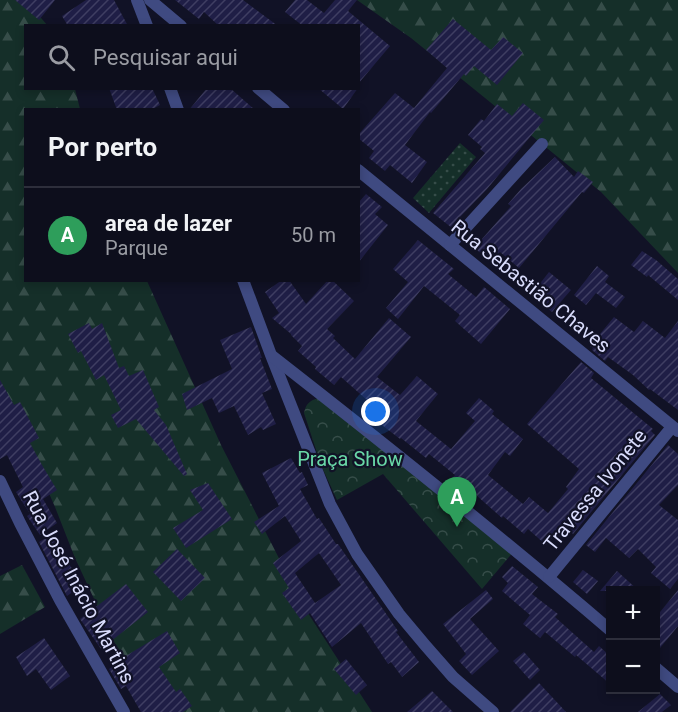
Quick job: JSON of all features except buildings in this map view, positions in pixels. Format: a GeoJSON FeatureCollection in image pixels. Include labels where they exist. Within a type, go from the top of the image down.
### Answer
{"type":"FeatureCollection","features":[{"type":"Feature","properties":{"kind":"street"},"geometry":{"type":"LineString","coordinates":[[137,0],[146,24]]}},
{"type":"Feature","properties":{"kind":"street"},"geometry":{"type":"LineString","coordinates":[[150,0],[179,24]]}},
{"type":"Feature","properties":{"kind":"street"},"geometry":{"type":"LineString","coordinates":[[171,90],[177,108]]}},
{"type":"Feature","properties":{"kind":"street"},"geometry":{"type":"LineString","coordinates":[[260,90],[282,108]]}},
{"type":"Feature","properties":{"kind":"street"},"geometry":{"type":"LineString","coordinates":[[450,245],[542,144]]}},
{"type":"Feature","properties":{"kind":"street","name":"Rua Sebastião Chaves"},"geometry":{"type":"LineString","coordinates":[[360,172],[675,429]]}},
{"type":"Feature","properties":{"kind":"street"},"geometry":{"type":"LineString","coordinates":[[244,282],[330,504],[357,554],[399,614],[432,653],[453,677],[493,712]]}},
{"type":"Feature","properties":{"kind":"street"},"geometry":{"type":"LineString","coordinates":[[271,355],[549,577],[606,627]]}},
{"type":"Feature","properties":{"kind":"street","name":"Travessa Ivonete"},"geometry":{"type":"LineString","coordinates":[[549,577],[675,429]]}},
{"type":"Feature","properties":{"kind":"street","name":"Rua José Inácio Martins"},"geometry":{"type":"LineString","coordinates":[[0,481],[60,600],[124,712]]}},
{"type":"Feature","properties":{"kind":"street"},"geometry":{"type":"LineString","coordinates":[[660,671],[678,687]]}},
{"type":"Feature","properties":{"kind":"green space"},"geometry":{"type":"Polygon","coordinates":[[[0,0],[26,0],[46,24],[24,24],[24,90],[75,90],[80,108],[24,108],[24,282],[147,282],[221,445],[304,607],[372,712],[154,712],[123,661],[75,558],[0,381],[0,0]]]}},
{"type":"Feature","properties":{"kind":"green space"},"geometry":{"type":"Polygon","coordinates":[[[357,0],[678,0],[678,273],[601,192],[411,38],[357,0]]]}},
{"type":"Feature","properties":{"kind":"green space"},"geometry":{"type":"Polygon","coordinates":[[[460,143],[476,157],[429,213],[413,198],[460,143]]]}},
{"type":"Feature","properties":{"kind":"green space","name":"Praça Show"},"geometry":{"type":"Polygon","coordinates":[[[318,398],[514,551],[482,589],[383,474],[337,500],[321,465],[304,413],[308,403],[318,398]]]}},
{"type":"Feature","properties":{"kind":"green space"},"geometry":{"type":"Polygon","coordinates":[[[22,565],[45,607],[0,634],[0,576],[22,565]]]}},
{"type":"Feature","properties":{"kind":"place","name":"area de lazer"},"geometry":{"type":"Point","coordinates":[457,527]}}]}
